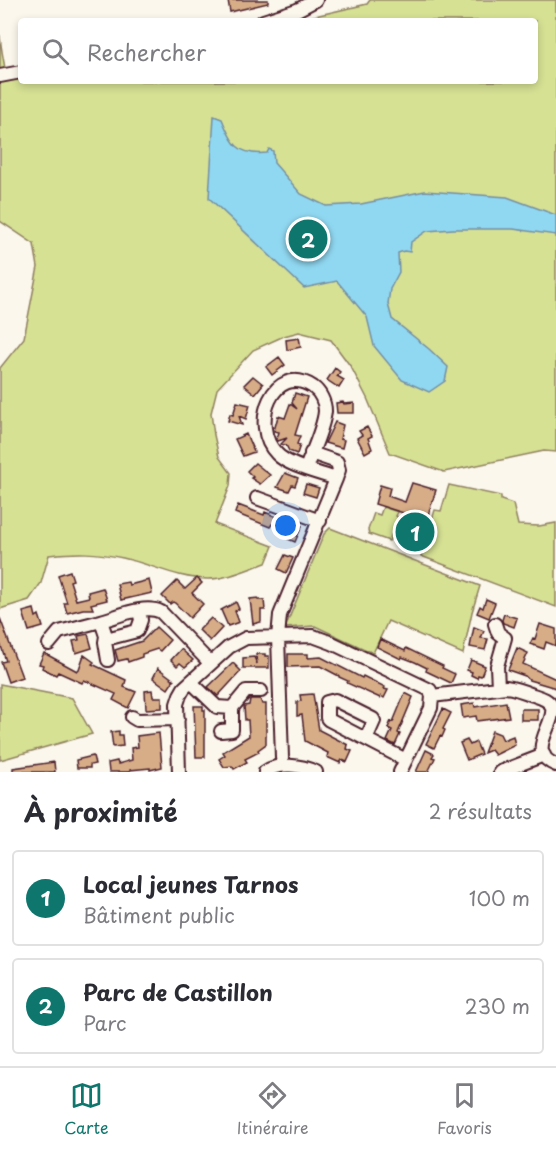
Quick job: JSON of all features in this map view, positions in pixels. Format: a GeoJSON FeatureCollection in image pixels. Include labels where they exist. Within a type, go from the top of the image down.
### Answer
{"type":"FeatureCollection","features":[{"type":"Feature","properties":{"kind":"street"},"geometry":{"type":"LineString","coordinates":[[272,18],[297,10],[316,0]]}},
{"type":"Feature","properties":{"kind":"street"},"geometry":{"type":"LineString","coordinates":[[0,76],[18,73]]}},
{"type":"Feature","properties":{"kind":"street"},"geometry":{"type":"LineString","coordinates":[[306,468],[325,408],[316,389],[298,381],[278,388],[270,397],[263,425],[268,441],[277,454],[285,460],[306,468],[336,479]]}},
{"type":"Feature","properties":{"kind":"street"},"geometry":{"type":"LineString","coordinates":[[282,758],[278,637],[280,615],[339,470],[337,462],[312,453]]}},
{"type":"Feature","properties":{"kind":"street"},"geometry":{"type":"LineString","coordinates":[[257,498],[320,521]]}},
{"type":"Feature","properties":{"kind":"street"},"geometry":{"type":"LineString","coordinates":[[49,644],[59,632],[152,609],[161,612],[210,663]]}},
{"type":"Feature","properties":{"kind":"street"},"geometry":{"type":"LineString","coordinates":[[106,636],[110,638],[137,631],[141,620],[139,611]]}},
{"type":"Feature","properties":{"kind":"street"},"geometry":{"type":"LineString","coordinates":[[101,621],[106,636],[108,660]]}},
{"type":"Feature","properties":{"kind":"street"},"geometry":{"type":"LineString","coordinates":[[495,624],[498,633],[506,638],[497,666],[498,687]]}},
{"type":"Feature","properties":{"kind":"street"},"geometry":{"type":"LineString","coordinates":[[179,772],[177,704],[180,695],[190,682],[235,642],[246,638],[313,636],[430,690],[431,708],[400,772]]}},
{"type":"Feature","properties":{"kind":"street"},"geometry":{"type":"LineString","coordinates":[[190,682],[217,707],[232,708]]}},
{"type":"Feature","properties":{"kind":"street"},"geometry":{"type":"LineString","coordinates":[[432,696],[498,687],[514,688],[546,700],[554,706],[553,717],[542,748],[544,754],[556,765]]}},
{"type":"Feature","properties":{"kind":"street"},"geometry":{"type":"LineString","coordinates":[[221,731],[232,730],[232,708],[246,691],[261,691]]}},
{"type":"Feature","properties":{"kind":"street"},"geometry":{"type":"LineString","coordinates":[[132,717],[137,720],[178,719]]}},
{"type":"Feature","properties":{"kind":"street"},"geometry":{"type":"LineString","coordinates":[[366,739],[406,760]]}},
{"type":"Feature","properties":{"kind":"street"},"geometry":{"type":"LineString","coordinates":[[500,772],[544,754]]}},
{"type":"Feature","properties":{"kind":"street"},"geometry":{"type":"LineString","coordinates":[[265,772],[272,767],[288,766],[307,768],[316,772]]}},
{"type":"Feature","properties":{"kind":"green space"},"geometry":{"type":"Polygon","coordinates":[[[370,0],[556,0],[556,452],[544,451],[444,472],[390,453],[351,367],[331,340],[299,332],[284,336],[253,350],[217,389],[211,413],[219,457],[231,473],[230,486],[215,524],[273,546],[266,563],[230,576],[208,579],[186,577],[123,558],[104,555],[77,553],[49,555],[41,583],[29,600],[0,609],[0,368],[24,338],[38,267],[34,244],[0,221],[0,35],[7,81],[18,79],[18,84],[538,84],[538,18],[306,18],[367,4],[370,0]]]}},
{"type":"Feature","properties":{"kind":"green space"},"geometry":{"type":"Polygon","coordinates":[[[449,485],[501,496],[501,500],[513,504],[518,525],[539,526],[556,523],[556,607],[421,556],[435,510],[441,511],[449,485]]]}},
{"type":"Feature","properties":{"kind":"green space"},"geometry":{"type":"Polygon","coordinates":[[[383,507],[398,512],[389,541],[369,534],[368,530],[374,513],[380,515],[383,507]]]}},
{"type":"Feature","properties":{"kind":"green space"},"geometry":{"type":"Polygon","coordinates":[[[330,528],[480,586],[463,654],[388,621],[373,653],[315,626],[285,628],[324,534],[330,528]]]}},
{"type":"Feature","properties":{"kind":"green space"},"geometry":{"type":"Polygon","coordinates":[[[0,684],[72,698],[92,734],[0,760],[0,684]]]}},
{"type":"Feature","properties":{"kind":"water"},"geometry":{"type":"Polygon","coordinates":[[[214,116],[222,119],[233,142],[243,150],[257,153],[267,153],[269,149],[273,151],[274,163],[301,194],[326,206],[361,204],[425,191],[507,197],[556,215],[556,235],[513,229],[427,231],[411,242],[410,252],[398,253],[399,272],[390,289],[388,304],[392,319],[448,367],[445,381],[429,392],[402,380],[374,346],[367,317],[337,281],[304,288],[209,198],[214,116]]]}},
{"type":"Feature","properties":{"kind":"building"},"geometry":{"type":"Polygon","coordinates":[[[228,0],[268,0],[268,3],[230,12],[228,0]]]}},
{"type":"Feature","properties":{"kind":"building"},"geometry":{"type":"Polygon","coordinates":[[[299,338],[301,347],[287,350],[286,340],[299,338]]]}},
{"type":"Feature","properties":{"kind":"building"},"geometry":{"type":"Polygon","coordinates":[[[279,357],[285,365],[272,375],[266,367],[279,357]]]}},
{"type":"Feature","properties":{"kind":"building"},"geometry":{"type":"Polygon","coordinates":[[[335,368],[340,372],[337,376],[344,380],[339,388],[327,380],[335,368]]]}},
{"type":"Feature","properties":{"kind":"building"},"geometry":{"type":"Polygon","coordinates":[[[253,376],[263,384],[255,394],[244,385],[253,376]]]}},
{"type":"Feature","properties":{"kind":"building"},"geometry":{"type":"Polygon","coordinates":[[[295,393],[307,397],[295,435],[300,436],[297,454],[289,451],[286,445],[281,444],[287,438],[278,441],[279,432],[274,431],[278,416],[285,418],[290,404],[297,409],[292,403],[295,393]]]}},
{"type":"Feature","properties":{"kind":"building"},"geometry":{"type":"Polygon","coordinates":[[[237,402],[250,405],[246,419],[239,416],[242,425],[228,421],[230,414],[233,415],[237,402]]]}},
{"type":"Feature","properties":{"kind":"building"},"geometry":{"type":"Polygon","coordinates":[[[343,402],[344,404],[354,403],[354,413],[337,413],[336,403],[343,402]]]}},
{"type":"Feature","properties":{"kind":"building"},"geometry":{"type":"Polygon","coordinates":[[[335,422],[343,425],[340,439],[344,440],[342,448],[325,443],[335,422]]]}},
{"type":"Feature","properties":{"kind":"building"},"geometry":{"type":"Polygon","coordinates":[[[367,427],[372,436],[368,438],[372,449],[365,453],[357,438],[362,435],[359,431],[367,427]]]}},
{"type":"Feature","properties":{"kind":"building"},"geometry":{"type":"Polygon","coordinates":[[[246,434],[254,452],[243,456],[235,439],[246,434]]]}},
{"type":"Feature","properties":{"kind":"building"},"geometry":{"type":"Polygon","coordinates":[[[255,463],[270,475],[260,484],[251,478],[253,477],[247,471],[255,463]]]}},
{"type":"Feature","properties":{"kind":"building"},"geometry":{"type":"Polygon","coordinates":[[[285,473],[298,478],[295,486],[292,485],[289,491],[277,487],[285,473]]]}},
{"type":"Feature","properties":{"kind":"building"},"geometry":{"type":"Polygon","coordinates":[[[412,483],[436,490],[416,553],[406,549],[416,517],[375,504],[380,485],[390,488],[388,496],[405,502],[412,483]]]}},
{"type":"Feature","properties":{"kind":"building"},"geometry":{"type":"Polygon","coordinates":[[[306,484],[319,488],[316,497],[303,493],[306,484]]]}},
{"type":"Feature","properties":{"kind":"building"},"geometry":{"type":"Polygon","coordinates":[[[238,505],[279,518],[275,526],[272,524],[270,527],[235,513],[238,505]]]}},
{"type":"Feature","properties":{"kind":"building"},"geometry":{"type":"Polygon","coordinates":[[[292,522],[302,526],[295,542],[286,538],[292,522]]]}},
{"type":"Feature","properties":{"kind":"building"},"geometry":{"type":"Polygon","coordinates":[[[285,555],[293,558],[286,573],[278,569],[285,555]]]}},
{"type":"Feature","properties":{"kind":"building"},"geometry":{"type":"Polygon","coordinates":[[[70,571],[73,580],[70,581],[76,600],[89,597],[88,592],[103,588],[107,600],[91,604],[93,609],[67,613],[64,603],[67,603],[58,575],[70,571]]]}},
{"type":"Feature","properties":{"kind":"building"},"geometry":{"type":"Polygon","coordinates":[[[197,578],[202,583],[192,593],[203,604],[190,618],[175,603],[170,604],[162,596],[177,581],[185,589],[197,578]]]}},
{"type":"Feature","properties":{"kind":"building"},"geometry":{"type":"Polygon","coordinates":[[[149,580],[152,593],[121,600],[117,584],[128,582],[129,585],[149,580]]]}},
{"type":"Feature","properties":{"kind":"building"},"geometry":{"type":"Polygon","coordinates":[[[258,598],[258,600],[264,600],[265,610],[261,610],[261,622],[253,624],[250,599],[258,598]]]}},
{"type":"Feature","properties":{"kind":"building"},"geometry":{"type":"Polygon","coordinates":[[[486,599],[495,603],[489,618],[477,613],[480,606],[483,608],[486,599]]]}},
{"type":"Feature","properties":{"kind":"building"},"geometry":{"type":"Polygon","coordinates":[[[236,602],[239,609],[235,611],[239,622],[228,626],[221,610],[236,602]]]}},
{"type":"Feature","properties":{"kind":"building"},"geometry":{"type":"Polygon","coordinates":[[[34,609],[43,627],[29,631],[23,612],[34,609]]]}},
{"type":"Feature","properties":{"kind":"building"},"geometry":{"type":"Polygon","coordinates":[[[504,614],[517,618],[514,627],[503,623],[504,614]]]}},
{"type":"Feature","properties":{"kind":"building"},"geometry":{"type":"Polygon","coordinates":[[[0,618],[22,677],[8,682],[1,662],[6,661],[0,643],[0,618]]]}},
{"type":"Feature","properties":{"kind":"building"},"geometry":{"type":"Polygon","coordinates":[[[211,618],[222,628],[210,641],[199,630],[211,618]]]}},
{"type":"Feature","properties":{"kind":"building"},"geometry":{"type":"Polygon","coordinates":[[[540,624],[556,629],[556,646],[546,642],[544,649],[530,644],[533,638],[535,639],[540,624]]]}},
{"type":"Feature","properties":{"kind":"building"},"geometry":{"type":"Polygon","coordinates":[[[156,627],[170,640],[160,651],[157,649],[142,654],[142,657],[128,662],[127,659],[118,661],[115,650],[142,641],[156,627]]]}},
{"type":"Feature","properties":{"kind":"building"},"geometry":{"type":"Polygon","coordinates":[[[474,627],[484,631],[481,638],[488,639],[485,650],[470,647],[474,627]]]}},
{"type":"Feature","properties":{"kind":"building"},"geometry":{"type":"Polygon","coordinates":[[[88,634],[92,648],[76,653],[73,641],[79,640],[78,636],[88,634]]]}},
{"type":"Feature","properties":{"kind":"building"},"geometry":{"type":"Polygon","coordinates":[[[380,639],[405,651],[406,648],[443,666],[442,668],[455,674],[451,683],[426,671],[427,668],[415,662],[402,657],[401,659],[377,647],[380,639]]]}},
{"type":"Feature","properties":{"kind":"building"},"geometry":{"type":"Polygon","coordinates":[[[517,648],[528,653],[523,664],[556,679],[556,688],[529,680],[525,676],[508,670],[517,648]]]}},
{"type":"Feature","properties":{"kind":"building"},"geometry":{"type":"Polygon","coordinates":[[[181,649],[193,660],[185,667],[180,663],[177,666],[171,660],[181,649]]]}},
{"type":"Feature","properties":{"kind":"building"},"geometry":{"type":"Polygon","coordinates":[[[44,653],[77,671],[84,655],[94,662],[92,664],[126,680],[124,687],[136,692],[128,708],[113,700],[116,694],[84,680],[82,683],[58,672],[56,675],[42,668],[43,665],[39,664],[44,653]]]}},
{"type":"Feature","properties":{"kind":"building"},"geometry":{"type":"Polygon","coordinates":[[[256,654],[269,656],[269,668],[243,668],[243,658],[254,657],[257,664],[256,654]]]}},
{"type":"Feature","properties":{"kind":"building"},"geometry":{"type":"Polygon","coordinates":[[[288,654],[308,654],[308,658],[321,657],[388,690],[384,698],[381,696],[380,698],[347,683],[348,681],[320,666],[288,667],[288,654]]]}},
{"type":"Feature","properties":{"kind":"building"},"geometry":{"type":"Polygon","coordinates":[[[471,660],[485,666],[481,676],[478,675],[477,678],[467,670],[471,660]]]}},
{"type":"Feature","properties":{"kind":"building"},"geometry":{"type":"Polygon","coordinates":[[[233,663],[241,671],[218,696],[208,687],[233,663]]]}},
{"type":"Feature","properties":{"kind":"building"},"geometry":{"type":"Polygon","coordinates":[[[158,668],[174,680],[168,689],[153,678],[158,668]]]}},
{"type":"Feature","properties":{"kind":"building"},"geometry":{"type":"Polygon","coordinates":[[[152,690],[153,697],[162,697],[162,708],[146,709],[145,691],[152,690]]]}},
{"type":"Feature","properties":{"kind":"building"},"geometry":{"type":"Polygon","coordinates":[[[405,693],[413,697],[395,745],[387,741],[392,730],[388,728],[391,721],[393,722],[405,693]]]}},
{"type":"Feature","properties":{"kind":"building"},"geometry":{"type":"Polygon","coordinates":[[[313,694],[319,730],[348,745],[347,749],[352,751],[347,762],[342,760],[340,763],[327,757],[328,753],[305,741],[302,715],[297,716],[297,702],[301,701],[300,695],[313,694]]]}},
{"type":"Feature","properties":{"kind":"building"},"geometry":{"type":"Polygon","coordinates":[[[250,699],[260,699],[262,704],[266,704],[266,744],[258,750],[259,752],[245,759],[247,762],[234,769],[232,766],[224,767],[219,759],[225,755],[223,752],[249,736],[244,706],[249,705],[250,699]]]}},
{"type":"Feature","properties":{"kind":"building"},"geometry":{"type":"Polygon","coordinates":[[[506,702],[509,717],[477,721],[476,716],[463,718],[461,705],[474,703],[475,707],[506,702]]]}},
{"type":"Feature","properties":{"kind":"building"},"geometry":{"type":"Polygon","coordinates":[[[194,706],[203,706],[205,710],[205,757],[196,757],[194,706]]]}},
{"type":"Feature","properties":{"kind":"building"},"geometry":{"type":"Polygon","coordinates":[[[443,709],[451,713],[443,729],[445,730],[442,737],[440,736],[434,748],[426,744],[443,709]]]}},
{"type":"Feature","properties":{"kind":"building"},"geometry":{"type":"Polygon","coordinates":[[[521,709],[538,709],[538,720],[521,720],[521,709]]]}},
{"type":"Feature","properties":{"kind":"building"},"geometry":{"type":"Polygon","coordinates":[[[119,731],[119,735],[122,735],[123,746],[113,747],[111,732],[119,731]]]}},
{"type":"Feature","properties":{"kind":"building"},"geometry":{"type":"Polygon","coordinates":[[[492,731],[500,734],[503,740],[513,736],[515,745],[495,755],[491,750],[484,753],[492,731]]]}},
{"type":"Feature","properties":{"kind":"building"},"geometry":{"type":"Polygon","coordinates":[[[159,733],[162,767],[150,770],[150,768],[130,770],[130,772],[109,772],[108,763],[117,761],[118,764],[132,760],[131,748],[138,747],[137,736],[159,733]]]}},
{"type":"Feature","properties":{"kind":"building"},"geometry":{"type":"Polygon","coordinates":[[[467,740],[470,745],[476,742],[481,754],[467,760],[460,743],[467,740]]]}},
{"type":"Feature","properties":{"kind":"building"},"geometry":{"type":"Polygon","coordinates":[[[426,750],[434,754],[432,757],[435,758],[428,772],[416,772],[426,750]]]}},
{"type":"Feature","properties":{"kind":"building"},"geometry":{"type":"Polygon","coordinates":[[[93,756],[95,764],[90,765],[90,768],[77,768],[76,760],[93,756]]]}},
{"type":"Feature","properties":{"kind":"building"},"geometry":{"type":"Polygon","coordinates":[[[54,762],[55,772],[13,772],[13,768],[54,762]]]}},
{"type":"Feature","properties":{"kind":"place","name":"Parc de Castillon"},"geometry":{"type":"Point","coordinates":[308,239]}},
{"type":"Feature","properties":{"kind":"place","name":"Local jeunes Tarnos"},"geometry":{"type":"Point","coordinates":[415,532]}}]}
